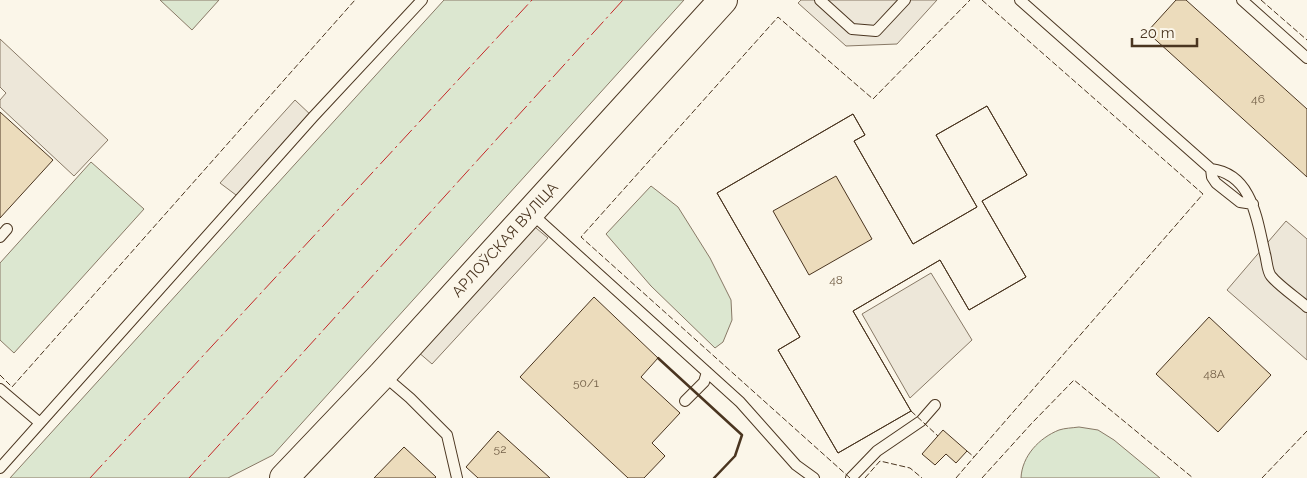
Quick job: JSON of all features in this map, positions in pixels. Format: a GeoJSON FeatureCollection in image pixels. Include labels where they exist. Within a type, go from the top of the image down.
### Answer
{"type":"FeatureCollection","features":[{"type":"Feature","properties":{"kind":"street","name":"АРЛОЎСКАЯ ВУЛІЦА"},"geometry":{"type":"LineString","coordinates":[[284,478],[382,375],[723,0]]}},
{"type":"Feature","properties":{"kind":"lane"},"geometry":{"type":"LineString","coordinates":[[0,468],[313,117],[422,0]]}},
{"type":"Feature","properties":{"kind":"lane"},"geometry":{"type":"LineString","coordinates":[[820,0],[852,29],[876,31],[905,0]]}},
{"type":"Feature","properties":{"kind":"lane"},"geometry":{"type":"LineString","coordinates":[[1020,0],[1211,169],[1222,171],[1231,176],[1247,193],[1253,204],[1270,276],[1307,307]]}},
{"type":"Feature","properties":{"kind":"lane"},"geometry":{"type":"LineString","coordinates":[[1242,0],[1307,58]]}},
{"type":"Feature","properties":{"kind":"lane"},"geometry":{"type":"LineString","coordinates":[[1211,169],[1212,177],[1216,183],[1240,202],[1253,204]]}},
{"type":"Feature","properties":{"kind":"lane"},"geometry":{"type":"LineString","coordinates":[[530,212],[740,402],[796,464],[814,478]]}},
{"type":"Feature","properties":{"kind":"lane"},"geometry":{"type":"LineString","coordinates":[[684,401],[704,382],[707,372]]}},
{"type":"Feature","properties":{"kind":"lane"},"geometry":{"type":"LineString","coordinates":[[382,375],[410,398],[447,435],[457,478]]}},
{"type":"Feature","properties":{"kind":"lane"},"geometry":{"type":"LineString","coordinates":[[0,389],[40,423]]}},
{"type":"Feature","properties":{"kind":"lane"},"geometry":{"type":"LineString","coordinates":[[851,478],[877,451],[921,421],[935,405]]}},
{"type":"Feature","properties":{"kind":"green space"},"geometry":{"type":"Polygon","coordinates":[[[160,0],[219,0],[192,30],[160,0]]]}},
{"type":"Feature","properties":{"kind":"green space"},"geometry":{"type":"Polygon","coordinates":[[[444,0],[684,0],[273,455],[228,478],[10,478],[444,0]]]}},
{"type":"Feature","properties":{"kind":"green space"},"geometry":{"type":"Polygon","coordinates":[[[91,162],[144,209],[14,353],[0,340],[0,263],[91,162]]]}},
{"type":"Feature","properties":{"kind":"green space"},"geometry":{"type":"Polygon","coordinates":[[[651,186],[678,207],[710,258],[731,300],[732,320],[723,342],[715,348],[651,286],[606,234],[651,186]]]}},
{"type":"Feature","properties":{"kind":"green space"},"geometry":{"type":"Polygon","coordinates":[[[1079,427],[1098,430],[1114,440],[1160,478],[1021,478],[1028,455],[1038,443],[1059,430],[1079,427]]]}},
{"type":"Feature","properties":{"kind":"shaded area"},"geometry":{"type":"Polygon","coordinates":[[[801,0],[937,0],[897,44],[846,46],[798,3],[801,0]]]}},
{"type":"Feature","properties":{"kind":"shaded area"},"geometry":{"type":"Polygon","coordinates":[[[0,39],[108,140],[74,176],[0,107],[0,100],[6,93],[0,87],[0,39]]]}},
{"type":"Feature","properties":{"kind":"shaded area"},"geometry":{"type":"Polygon","coordinates":[[[295,100],[313,117],[240,198],[220,183],[295,100]]]}},
{"type":"Feature","properties":{"kind":"shaded area"},"geometry":{"type":"Polygon","coordinates":[[[524,218],[548,238],[432,364],[410,345],[524,218]]]}},
{"type":"Feature","properties":{"kind":"shaded area"},"geometry":{"type":"Polygon","coordinates":[[[1286,221],[1307,239],[1307,360],[1227,290],[1286,221]]]}},
{"type":"Feature","properties":{"kind":"shaded area"},"geometry":{"type":"Polygon","coordinates":[[[931,273],[972,340],[910,398],[862,314],[931,273]]]}},
{"type":"Feature","properties":{"kind":"building"},"geometry":{"type":"Polygon","coordinates":[[[1176,0],[1186,0],[1307,109],[1307,177],[1147,32],[1176,0]]]}},
{"type":"Feature","properties":{"kind":"building"},"geometry":{"type":"Polygon","coordinates":[[[987,106],[1027,175],[982,201],[1026,277],[969,310],[940,260],[853,311],[911,411],[838,453],[778,350],[800,337],[717,193],[853,114],[865,135],[854,141],[913,244],[977,207],[936,135],[987,106]],[[836,176],[773,211],[809,275],[872,239],[836,176]]]}},
{"type":"Feature","properties":{"kind":"building"},"geometry":{"type":"Polygon","coordinates":[[[987,106],[1027,175],[982,201],[1026,277],[969,310],[940,260],[853,311],[911,411],[838,453],[778,350],[800,337],[717,193],[853,114],[865,135],[854,141],[913,244],[977,207],[936,135],[987,106]]]}},
{"type":"Feature","properties":{"kind":"building"},"geometry":{"type":"Polygon","coordinates":[[[0,112],[53,160],[0,218],[0,112]]]}},
{"type":"Feature","properties":{"kind":"building"},"geometry":{"type":"Polygon","coordinates":[[[594,297],[658,358],[641,377],[680,413],[652,443],[665,456],[644,478],[628,478],[520,377],[594,297]]]}},
{"type":"Feature","properties":{"kind":"building"},"geometry":{"type":"Polygon","coordinates":[[[1209,317],[1271,375],[1218,432],[1156,374],[1209,317]]]}},
{"type":"Feature","properties":{"kind":"building"},"geometry":{"type":"Polygon","coordinates":[[[943,430],[967,451],[956,463],[946,454],[935,465],[922,454],[943,430]]]}},
{"type":"Feature","properties":{"kind":"building"},"geometry":{"type":"Polygon","coordinates":[[[498,431],[550,478],[478,478],[466,467],[498,431]]]}},
{"type":"Feature","properties":{"kind":"building"},"geometry":{"type":"Polygon","coordinates":[[[404,447],[436,477],[374,478],[404,447]]]}},
{"type":"Feature","properties":{"kind":"fence"},"geometry":{"type":"LineString","coordinates":[[0,375],[12,387],[355,0]]}},
{"type":"Feature","properties":{"kind":"fence"},"geometry":{"type":"LineString","coordinates":[[850,478],[581,237],[778,17],[873,99],[970,0]]}},
{"type":"Feature","properties":{"kind":"fence"},"geometry":{"type":"LineString","coordinates":[[967,451],[974,457],[1203,194],[982,0]]}},
{"type":"Feature","properties":{"kind":"fence"},"geometry":{"type":"LineString","coordinates":[[1261,0],[1307,40]]}},
{"type":"Feature","properties":{"kind":"fence"},"geometry":{"type":"LineString","coordinates":[[982,478],[1074,380],[1193,478]]}},
{"type":"Feature","properties":{"kind":"fence"},"geometry":{"type":"LineString","coordinates":[[911,411],[938,436]]}},
{"type":"Feature","properties":{"kind":"fence"},"geometry":{"type":"LineString","coordinates":[[1262,478],[1307,431]]}},
{"type":"Feature","properties":{"kind":"fence"},"geometry":{"type":"LineString","coordinates":[[956,478],[974,457]]}},
{"type":"Feature","properties":{"kind":"fence"},"geometry":{"type":"LineString","coordinates":[[865,478],[880,461],[910,468],[922,478]]}},
{"type":"Feature","properties":{"kind":"wall"},"geometry":{"type":"LineString","coordinates":[[658,358],[742,435],[735,456],[714,478]]}},
{"type":"Feature","properties":{"kind":"power"},"geometry":{"type":"LineString","coordinates":[[90,478],[532,0]]}},
{"type":"Feature","properties":{"kind":"power"},"geometry":{"type":"LineString","coordinates":[[189,478],[623,0]]}}]}
